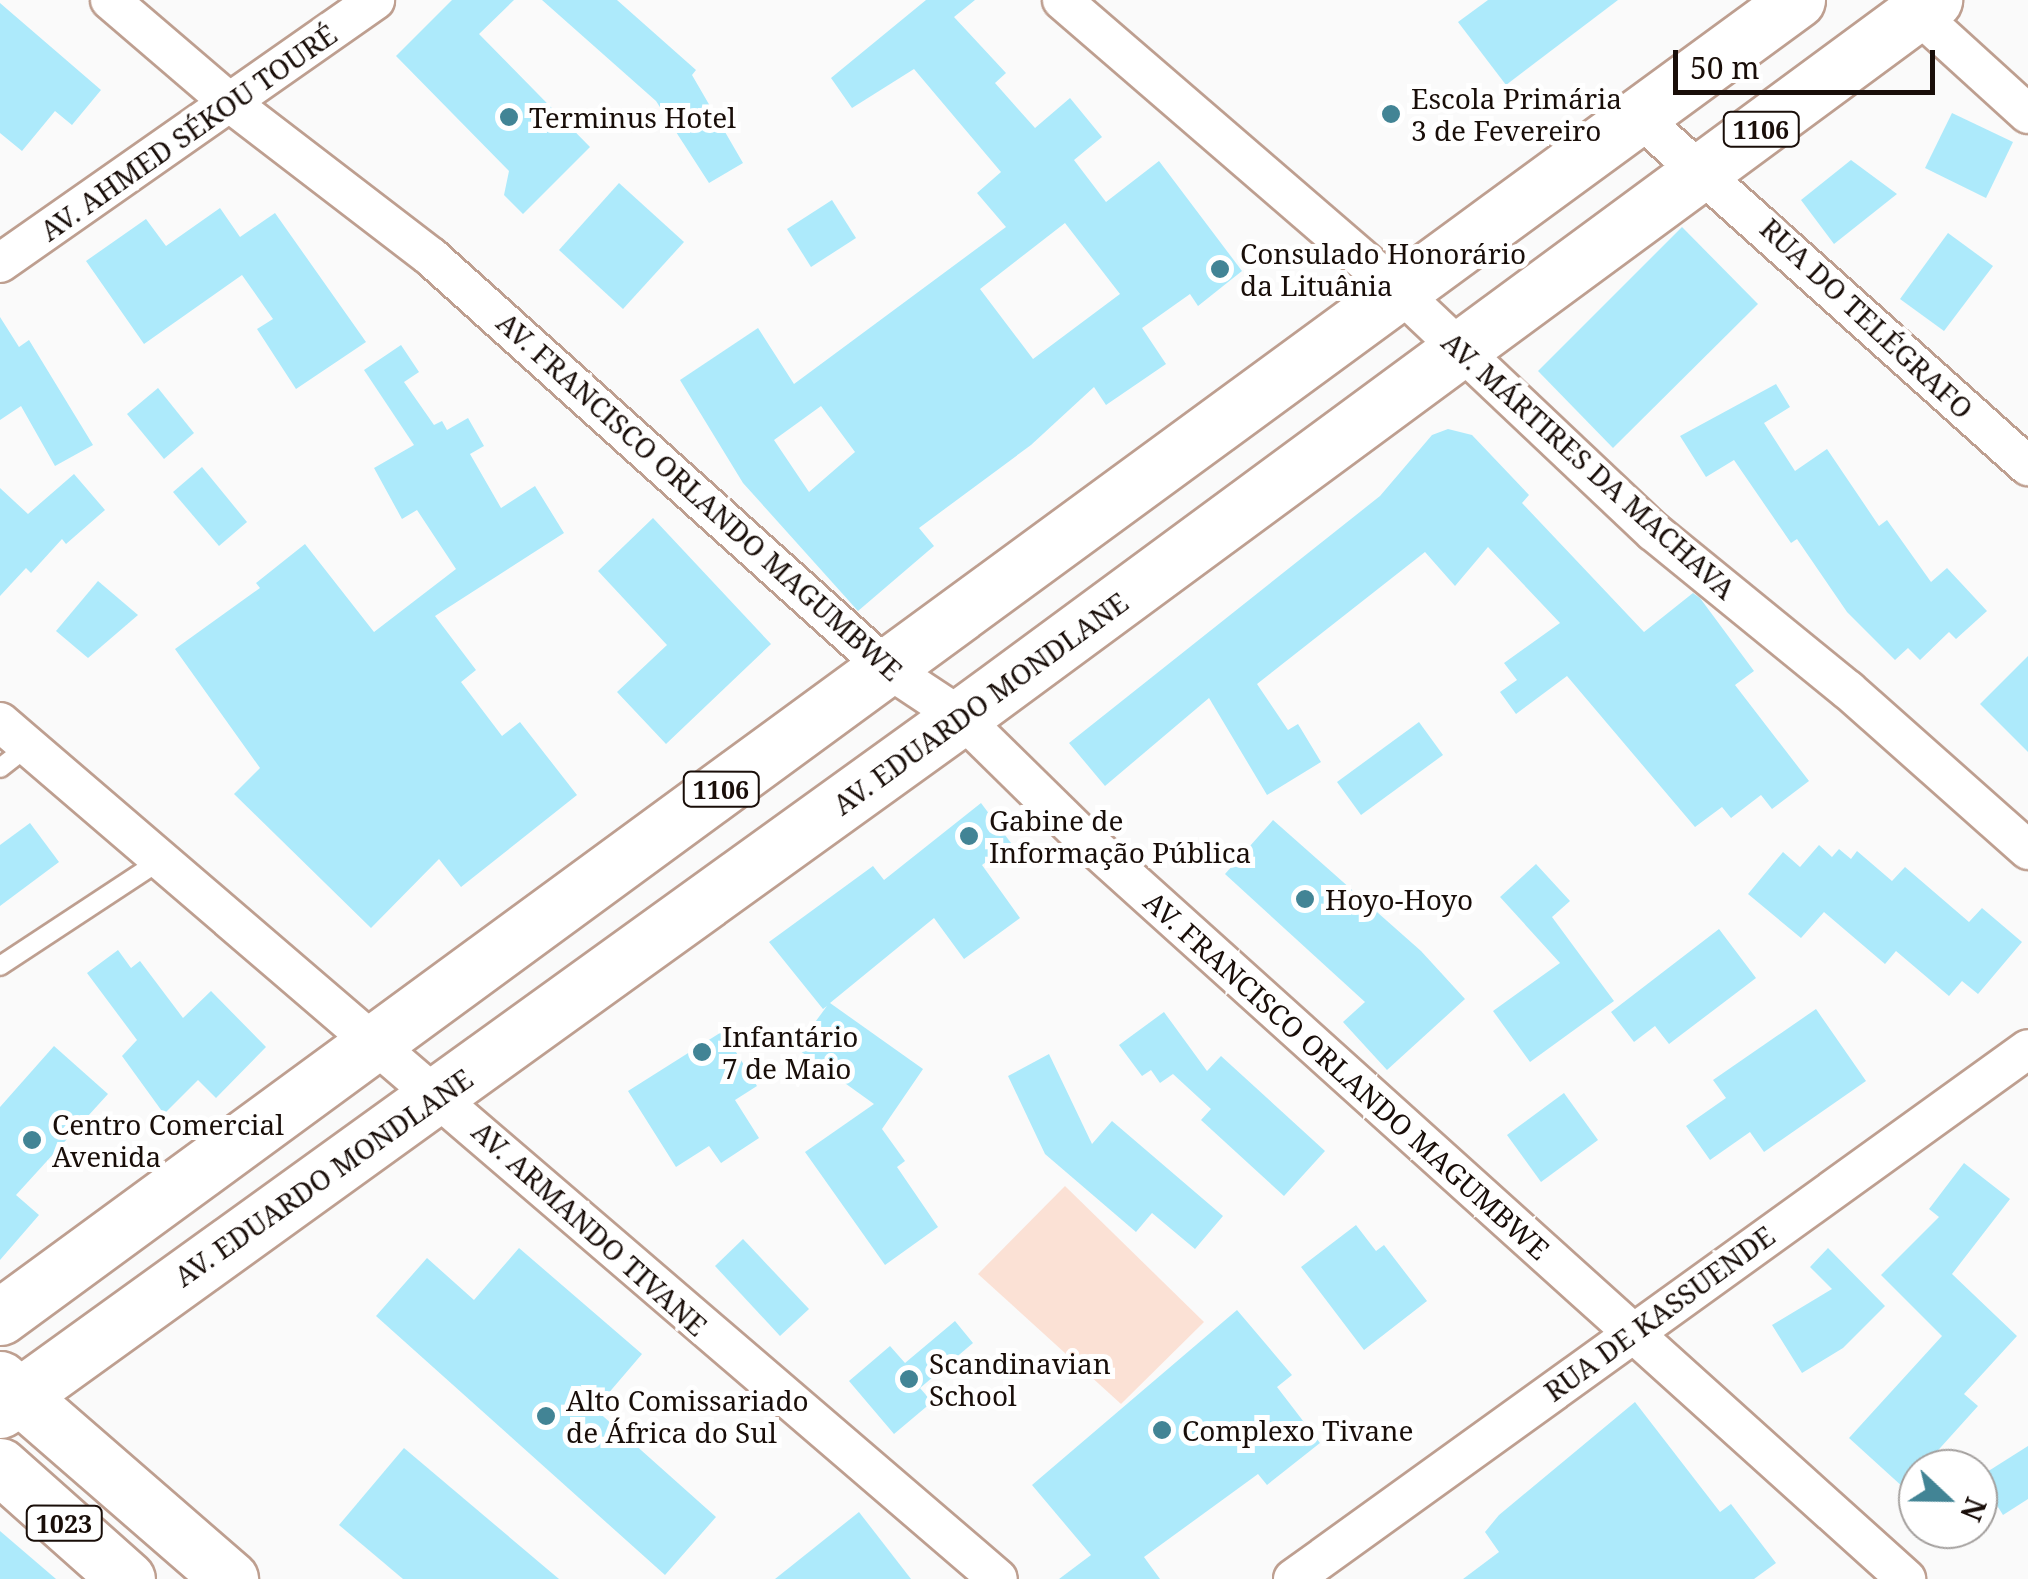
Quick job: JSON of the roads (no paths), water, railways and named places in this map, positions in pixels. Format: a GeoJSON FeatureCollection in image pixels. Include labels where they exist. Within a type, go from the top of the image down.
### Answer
{"type":"FeatureCollection","features":[{"type":"Feature","properties":{"kind":"main road"},"geometry":{"type":"LineString","coordinates":[[1400,292],[1796,0]]}},
{"type":"Feature","properties":{"kind":"main road","name":"AV. EDUARDO MONDLANE"},"geometry":{"type":"LineString","coordinates":[[6,1394],[441,1094],[962,717],[1926,6]]}},
{"type":"Feature","properties":{"kind":"main road","name":"1106"},"geometry":{"type":"LineString","coordinates":[[0,1317],[1400,292]]}},
{"type":"Feature","properties":{"kind":"main road","name":"1023"},"geometry":{"type":"LineString","coordinates":[[6,1394],[230,1579]]}},
{"type":"Feature","properties":{"kind":"main road","name":"1023"},"geometry":{"type":"LineString","coordinates":[[0,1466],[127,1579]]}},
{"type":"Feature","properties":{"kind":"street","name":"AV. FRANCISCO ORLANDO MAGUMBWE"},"geometry":{"type":"LineString","coordinates":[[110,0],[229,102],[431,257],[888,668],[962,717],[1084,838],[1628,1334],[1906,1579]]}},
{"type":"Feature","properties":{"kind":"street","name":"AV. AHMED SÉKOU TOURÉ"},"geometry":{"type":"LineString","coordinates":[[0,264],[375,0]]}},
{"type":"Feature","properties":{"kind":"street","name":"AV. MÁRTIRES DA MACHAVA"},"geometry":{"type":"LineString","coordinates":[[1062,0],[1400,292],[1654,532],[1848,690],[2028,850]]}},
{"type":"Feature","properties":{"kind":"street"},"geometry":{"type":"LineString","coordinates":[[1926,6],[2028,114]]}},
{"type":"Feature","properties":{"kind":"street","name":"RUA DO TELÉGRAFO"},"geometry":{"type":"LineString","coordinates":[[1639,117],[1706,170],[2028,466]]}},
{"type":"Feature","properties":{"kind":"street","name":"AV. ARMANDO TIVANE"},"geometry":{"type":"LineString","coordinates":[[9,745],[159,861],[369,1046],[441,1094],[633,1270],[998,1579]]}},
{"type":"Feature","properties":{"kind":"street","name":"RUA DE KASSUENDE"},"geometry":{"type":"LineString","coordinates":[[1292,1579],[2028,1049]]}},
{"type":"Feature","properties":{"kind":"lane"},"geometry":{"type":"LineString","coordinates":[[0,966],[159,861]]}},
{"type":"Feature","properties":{"kind":"place","name":"Escola Primária 3 de Fevereiro"},"geometry":{"type":"Point","coordinates":[1391,114]}},
{"type":"Feature","properties":{"kind":"place","name":"Terminus Hotel"},"geometry":{"type":"Point","coordinates":[509,117]}},
{"type":"Feature","properties":{"kind":"place","name":"Consulado Honorário da Lituânia"},"geometry":{"type":"Point","coordinates":[1220,269]}},
{"type":"Feature","properties":{"kind":"place","name":"Gabine de Informação Pública"},"geometry":{"type":"Point","coordinates":[969,836]}},
{"type":"Feature","properties":{"kind":"place","name":"Hoyo-Hoyo"},"geometry":{"type":"Point","coordinates":[1305,899]}},
{"type":"Feature","properties":{"kind":"place","name":"Infantário 7 de Maio"},"geometry":{"type":"Point","coordinates":[702,1052]}},
{"type":"Feature","properties":{"kind":"place","name":"Centro Comercial Avenida"},"geometry":{"type":"Point","coordinates":[32,1140]}},
{"type":"Feature","properties":{"kind":"place","name":"Scandinavian School"},"geometry":{"type":"Point","coordinates":[909,1379]}},
{"type":"Feature","properties":{"kind":"place","name":"Alto Comissariado de África do Sul"},"geometry":{"type":"Point","coordinates":[546,1416]}},
{"type":"Feature","properties":{"kind":"place","name":"Complexo Tivane"},"geometry":{"type":"Point","coordinates":[1162,1430]}}]}
